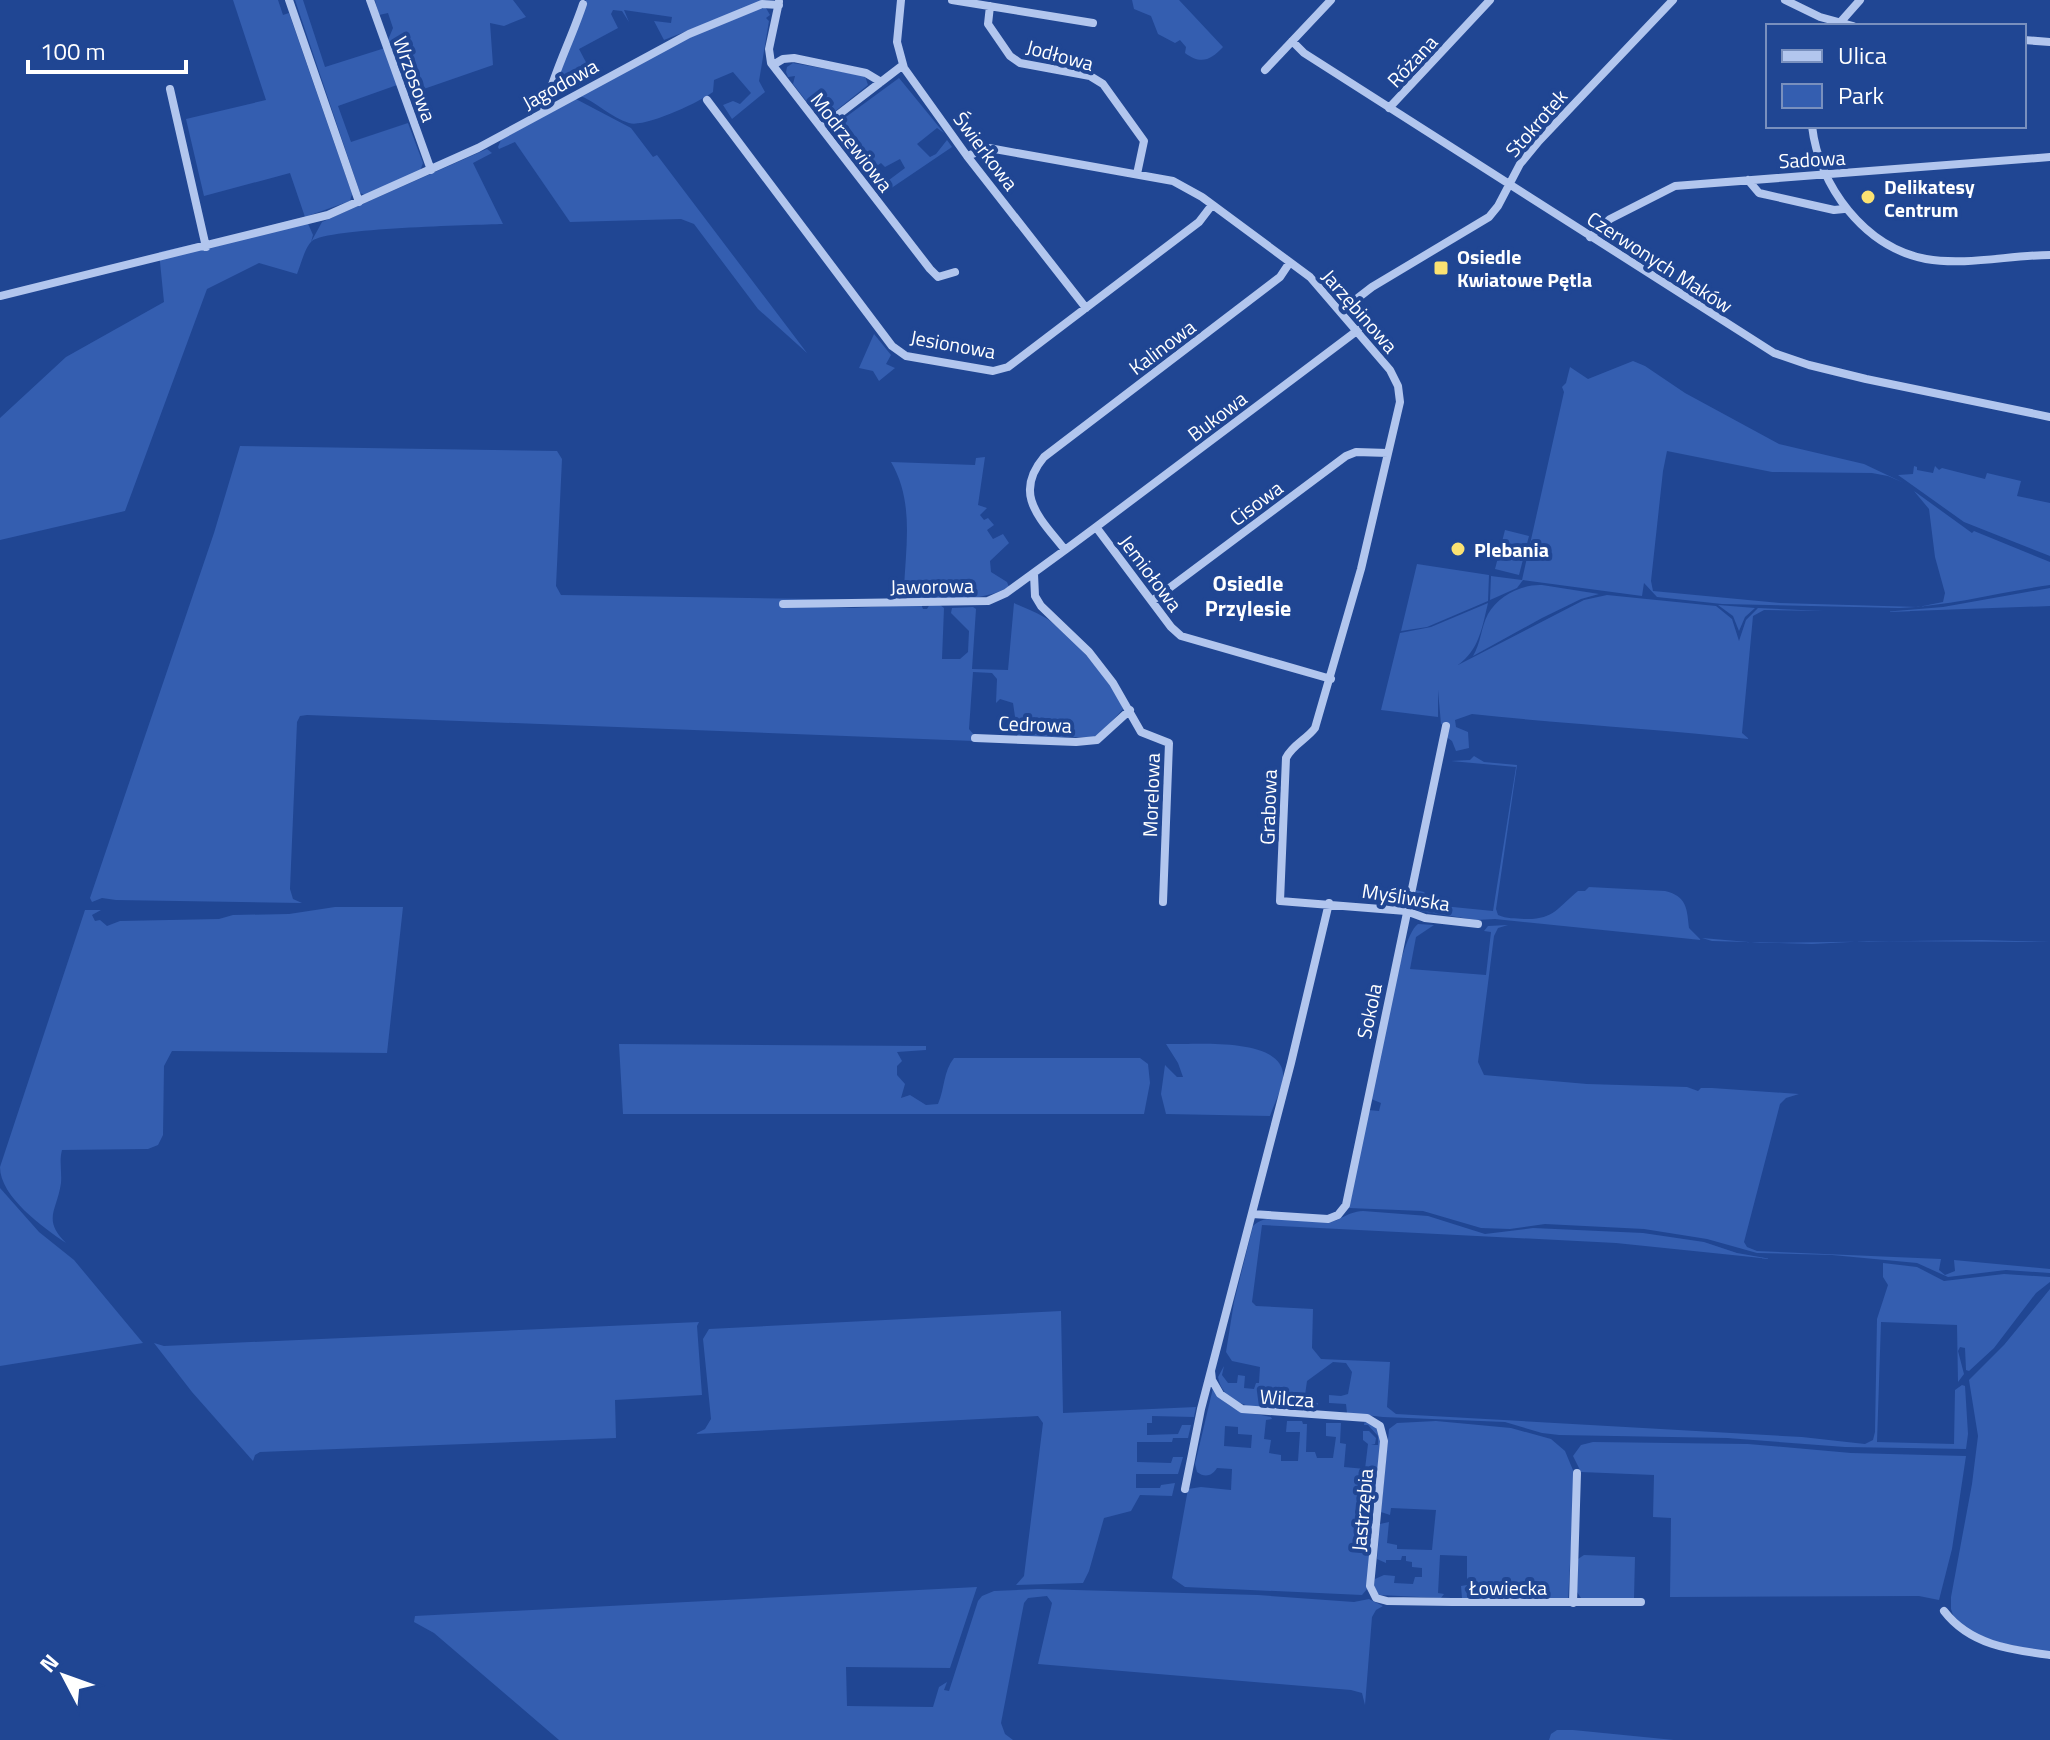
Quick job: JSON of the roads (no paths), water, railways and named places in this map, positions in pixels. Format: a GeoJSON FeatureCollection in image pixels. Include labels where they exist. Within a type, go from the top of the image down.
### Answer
{"type":"FeatureCollection","features":[{"type":"Feature","properties":{"kind":"street"},"geometry":{"type":"LineString","coordinates":[[289,0],[359,202]]}},
{"type":"Feature","properties":{"kind":"street","name":"Wrzosowa"},"geometry":{"type":"LineString","coordinates":[[370,0],[431,170]]}},
{"type":"Feature","properties":{"kind":"street","name":"Świerkowa"},"geometry":{"type":"LineString","coordinates":[[901,0],[897,42],[903,65],[967,156],[1086,308]]}},
{"type":"Feature","properties":{"kind":"street"},"geometry":{"type":"LineString","coordinates":[[952,0],[1093,23]]}},
{"type":"Feature","properties":{"kind":"street"},"geometry":{"type":"LineString","coordinates":[[1265,70],[1331,0]]}},
{"type":"Feature","properties":{"kind":"street","name":"Różana"},"geometry":{"type":"LineString","coordinates":[[1389,108],[1490,0]]}},
{"type":"Feature","properties":{"kind":"street","name":"Stokrotek"},"geometry":{"type":"LineString","coordinates":[[1341,311],[1372,287],[1489,217],[1520,164],[1539,141],[1673,0]]}},
{"type":"Feature","properties":{"kind":"street"},"geometry":{"type":"LineString","coordinates":[[1785,0],[1838,24],[1860,0]]}},
{"type":"Feature","properties":{"kind":"street"},"geometry":{"type":"LineString","coordinates":[[779,2],[769,52],[773,65],[783,59],[794,58],[866,73],[881,82]]}},
{"type":"Feature","properties":{"kind":"street","name":"Jagodowa"},"geometry":{"type":"LineString","coordinates":[[0,296],[328,215],[478,148],[689,34],[762,4],[779,2]]}},
{"type":"Feature","properties":{"kind":"street"},"geometry":{"type":"LineString","coordinates":[[544,111],[550,85],[574,33],[583,4]]}},
{"type":"Feature","properties":{"kind":"street","name":"Jodłowa"},"geometry":{"type":"LineString","coordinates":[[990,6],[988,24],[1010,56],[1020,63],[1090,76],[1103,84],[1144,141],[1137,174]]}},
{"type":"Feature","properties":{"kind":"street"},"geometry":{"type":"LineString","coordinates":[[2026,40],[2050,42]]}},
{"type":"Feature","properties":{"kind":"street","name":"Czerwonych Maków"},"geometry":{"type":"LineString","coordinates":[[1292,41],[1304,53],[1774,353],[1866,379],[2050,417]]}},
{"type":"Feature","properties":{"kind":"street","name":"Modrzewiowa"},"geometry":{"type":"LineString","coordinates":[[773,65],[930,269],[938,277],[955,272]]}},
{"type":"Feature","properties":{"kind":"street"},"geometry":{"type":"LineString","coordinates":[[821,128],[903,65]]}},
{"type":"Feature","properties":{"kind":"street"},"geometry":{"type":"LineString","coordinates":[[170,89],[206,247]]}},
{"type":"Feature","properties":{"kind":"street","name":"Jesionowa"},"geometry":{"type":"LineString","coordinates":[[707,100],[892,346],[906,356],[993,371],[1008,367],[1199,222],[1212,205]]}},
{"type":"Feature","properties":{"kind":"street"},"geometry":{"type":"LineString","coordinates":[[1812,128],[1817,150],[1844,209],[1887,242],[1910,254],[1947,261],[2050,255]]}},
{"type":"Feature","properties":{"kind":"street","name":"Jarzębinowa"},"geometry":{"type":"LineString","coordinates":[[967,156],[989,148],[1173,181],[1212,205],[1310,277],[1390,370],[1398,386],[1400,402],[1361,569],[1315,728]]}},
{"type":"Feature","properties":{"kind":"street","name":"Sadowa"},"geometry":{"type":"LineString","coordinates":[[1590,237],[1610,219],[1667,188],[2050,157]]}},
{"type":"Feature","properties":{"kind":"street"},"geometry":{"type":"LineString","coordinates":[[1748,180],[1759,193],[1834,210],[1844,209]]}},
{"type":"Feature","properties":{"kind":"street","name":"Kalinowa"},"geometry":{"type":"LineString","coordinates":[[1065,550],[1031,505],[1034,469],[1049,453],[1280,277],[1290,262]]}},
{"type":"Feature","properties":{"kind":"street","name":"Bukowa"},"geometry":{"type":"LineString","coordinates":[[1096,527],[1358,330]]}},
{"type":"Feature","properties":{"kind":"street","name":"Cisowa"},"geometry":{"type":"LineString","coordinates":[[1152,601],[1346,456],[1356,452],[1388,453]]}},
{"type":"Feature","properties":{"kind":"street","name":"Jemiołowa"},"geometry":{"type":"LineString","coordinates":[[1065,550],[1096,527],[1181,636],[1331,679]]}},
{"type":"Feature","properties":{"kind":"street","name":"Jaworowa"},"geometry":{"type":"LineString","coordinates":[[783,604],[982,602],[1001,596],[1065,550]]}},
{"type":"Feature","properties":{"kind":"street"},"geometry":{"type":"LineString","coordinates":[[1034,574],[1035,596],[1041,606],[1089,652],[1130,710]]}},
{"type":"Feature","properties":{"kind":"street","name":"Cedrowa"},"geometry":{"type":"LineString","coordinates":[[975,738],[1097,740],[1130,710]]}},
{"type":"Feature","properties":{"kind":"street","name":"Morelowa"},"geometry":{"type":"LineString","coordinates":[[1130,710],[1141,732],[1169,743],[1163,902]]}},
{"type":"Feature","properties":{"kind":"street","name":"Sokola"},"geometry":{"type":"LineString","coordinates":[[1251,1216],[1322,1219],[1338,1215],[1344,1209],[1446,726]]}},
{"type":"Feature","properties":{"kind":"street","name":"Grabowa"},"geometry":{"type":"LineString","coordinates":[[1280,901],[1286,758],[1289,751],[1307,739],[1315,728]]}},
{"type":"Feature","properties":{"kind":"street","name":"Myśliwska"},"geometry":{"type":"LineString","coordinates":[[1280,901],[1406,911],[1425,918],[1478,924]]}},
{"type":"Feature","properties":{"kind":"street"},"geometry":{"type":"LineString","coordinates":[[1185,1489],[1211,1371],[1329,903]]}},
{"type":"Feature","properties":{"kind":"street","name":"Wilcza"},"geometry":{"type":"LineString","coordinates":[[1211,1371],[1220,1394],[1242,1409],[1367,1418],[1380,1426]]}},
{"type":"Feature","properties":{"kind":"street","name":"Jastrzębia"},"geometry":{"type":"LineString","coordinates":[[1376,1598],[1370,1586],[1384,1441],[1380,1426]]}},
{"type":"Feature","properties":{"kind":"street"},"geometry":{"type":"LineString","coordinates":[[1573,1603],[1577,1473]]}},
{"type":"Feature","properties":{"kind":"street","name":"Łowiecka"},"geometry":{"type":"LineString","coordinates":[[1376,1598],[1387,1601],[1641,1602]]}},
{"type":"Feature","properties":{"kind":"street"},"geometry":{"type":"LineString","coordinates":[[1944,1611],[1973,1638],[2050,1655]]}},
{"type":"Feature","properties":{"kind":"place","name":"Delikatesy Centrum"},"geometry":{"type":"Point","coordinates":[1868,197]}},
{"type":"Feature","properties":{"kind":"place","name":"Osiedle Kwiatowe Pętla"},"geometry":{"type":"Point","coordinates":[1441,268]}},
{"type":"Feature","properties":{"kind":"place","name":"Plebania"},"geometry":{"type":"Point","coordinates":[1458,549]}},
{"type":"Feature","properties":{"kind":"district","name":"Osiedle Przylesie"},"geometry":{"type":"Point","coordinates":[1248,596]}}]}
